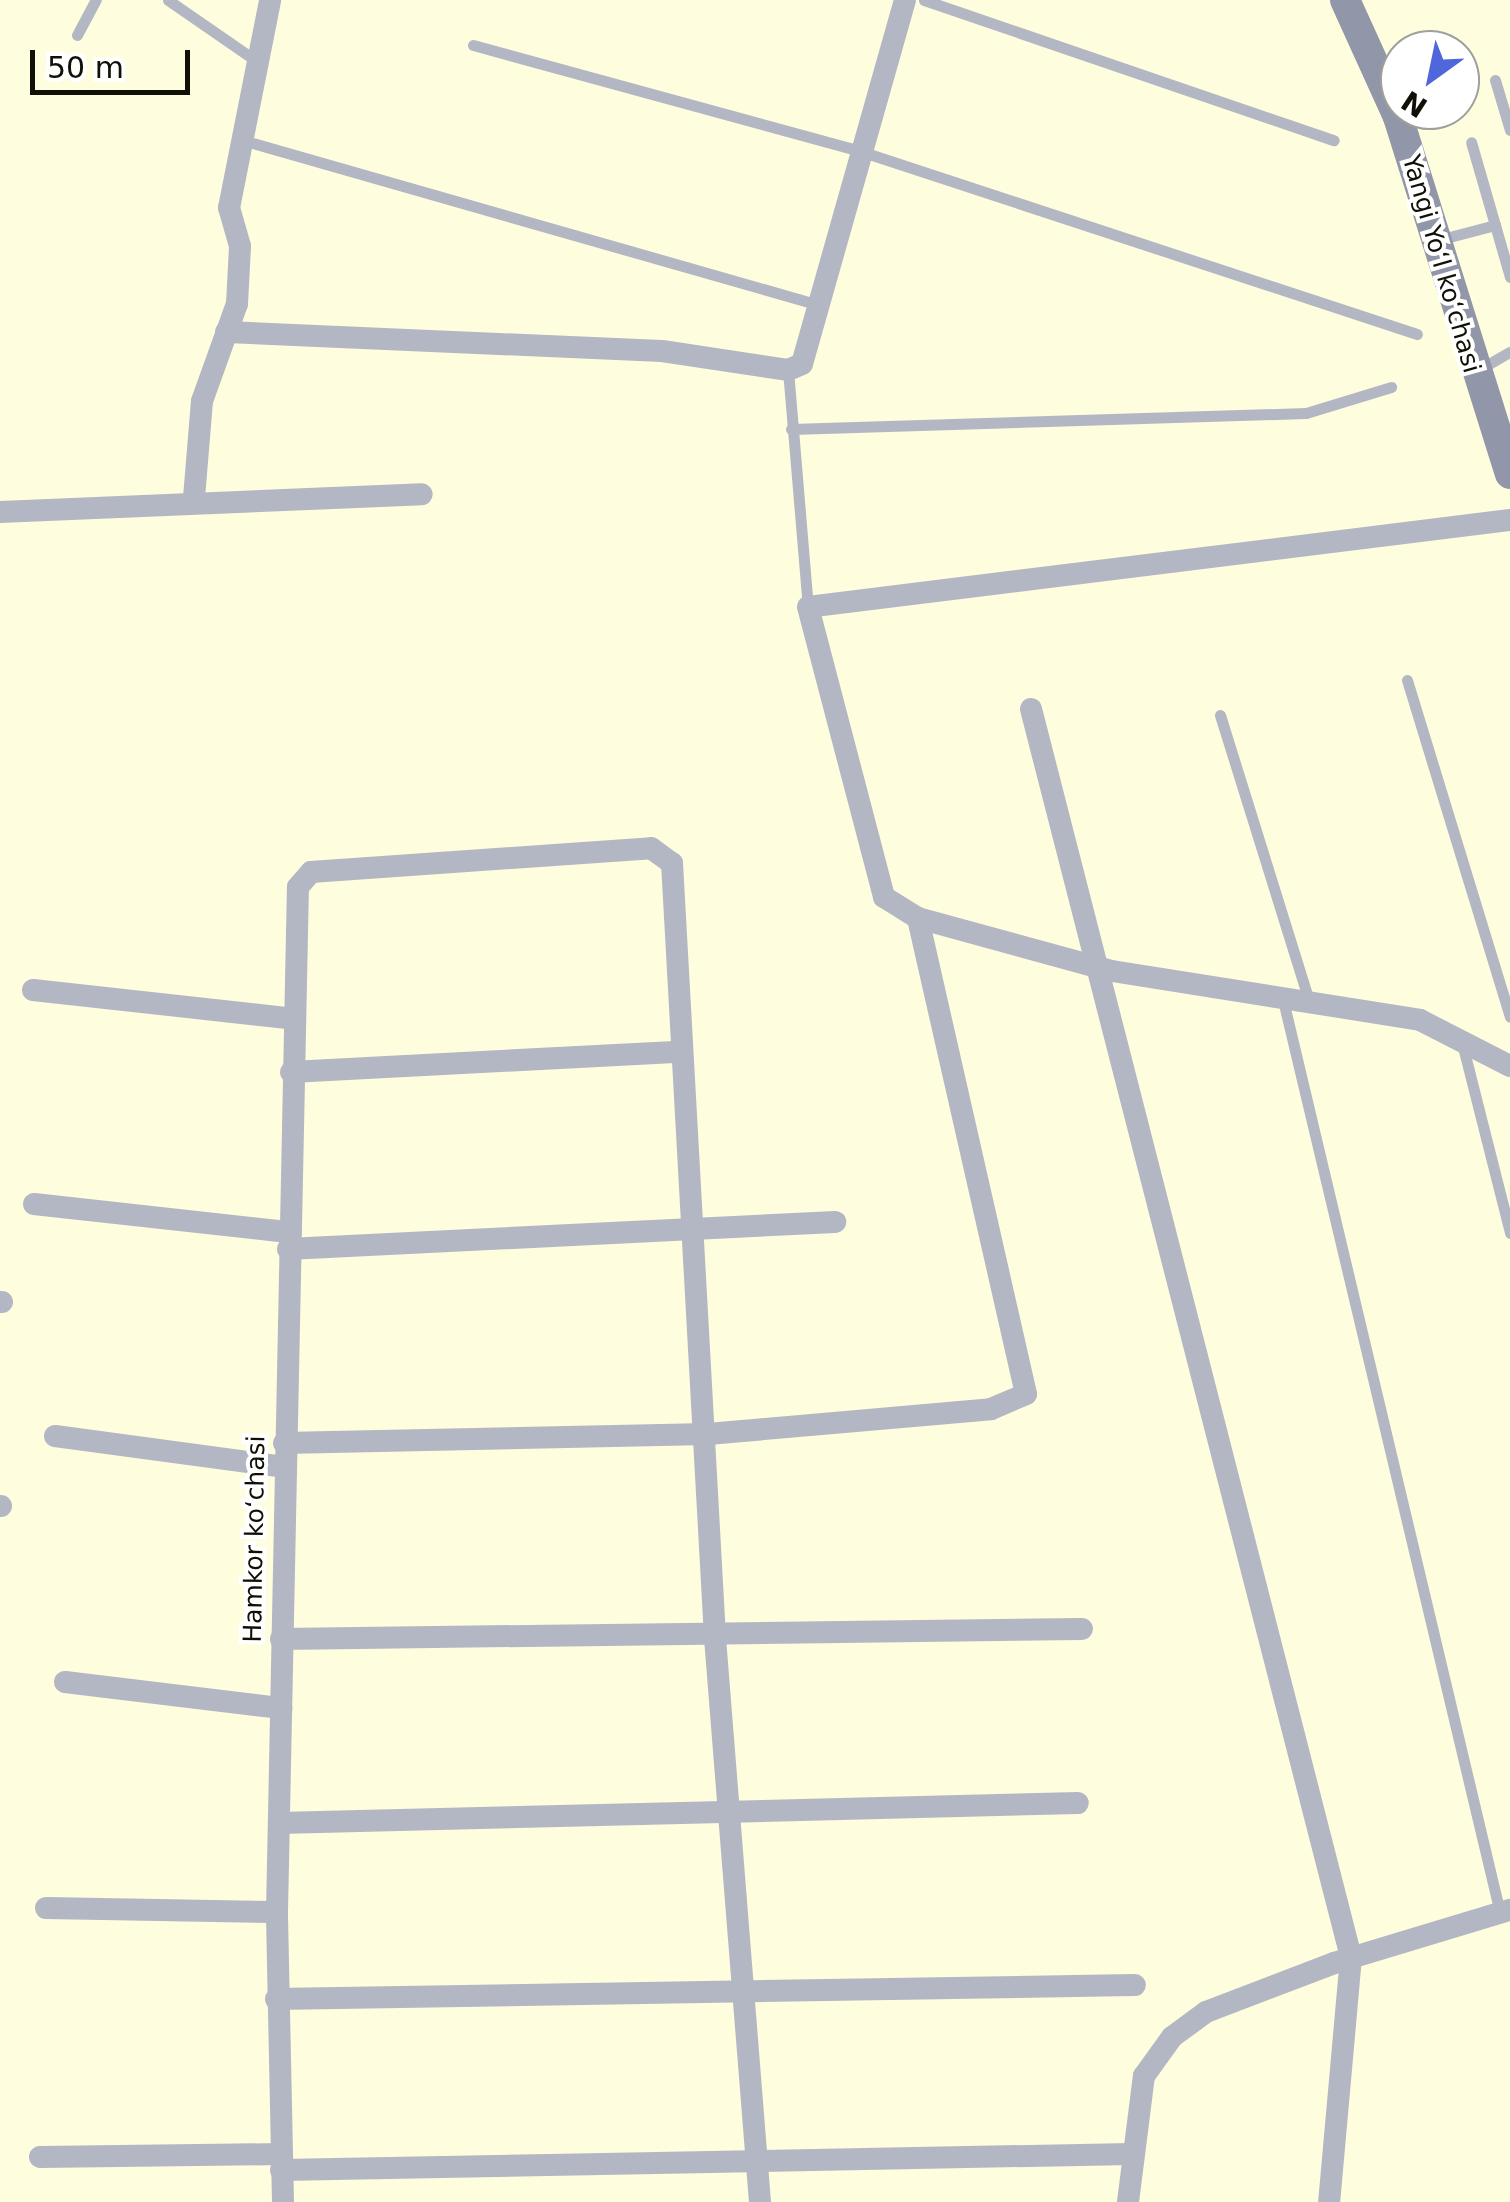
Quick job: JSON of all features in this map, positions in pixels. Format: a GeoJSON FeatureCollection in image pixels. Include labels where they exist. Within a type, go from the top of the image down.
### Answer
{"type":"FeatureCollection","features":[{"type":"Feature","properties":{"kind":"street"},"geometry":{"type":"LineString","coordinates":[[194,498],[202,401],[226,332],[241,272],[229,208],[237,139],[270,0]]}},
{"type":"Feature","properties":{"kind":"street"},"geometry":{"type":"LineString","coordinates":[[226,332],[662,350],[788,370],[802,364],[905,0]]}},
{"type":"Feature","properties":{"kind":"street","name":"Yangi Yoʻl koʻchasi"},"geometry":{"type":"LineString","coordinates":[[1345,0],[1398,118],[1472,374],[1510,474]]}},
{"type":"Feature","properties":{"kind":"street"},"geometry":{"type":"LineString","coordinates":[[0,512],[194,498],[422,494]]}},
{"type":"Feature","properties":{"kind":"street"},"geometry":{"type":"LineString","coordinates":[[1510,520],[808,607],[884,897],[918,918],[1102,963],[1283,1000],[1420,1020],[1510,1066]]}},
{"type":"Feature","properties":{"kind":"street"},"geometry":{"type":"LineString","coordinates":[[1031,709],[1102,963],[1351,1956],[1328,2202]]}},
{"type":"Feature","properties":{"kind":"street","name":"Hamkor koʻchasi"},"geometry":{"type":"LineString","coordinates":[[283,2202],[277,1912],[291,1072],[302,877],[666,850],[679,1052]]}},
{"type":"Feature","properties":{"kind":"street"},"geometry":{"type":"LineString","coordinates":[[284,1443],[708,1434],[991,1409],[1026,1394],[918,918]]}},
{"type":"Feature","properties":{"kind":"street"},"geometry":{"type":"LineString","coordinates":[[34,990],[294,1020]]}},
{"type":"Feature","properties":{"kind":"street"},"geometry":{"type":"LineString","coordinates":[[291,1072],[679,1052],[697,1229],[715,1638],[735,1811],[760,2202]]}},
{"type":"Feature","properties":{"kind":"street"},"geometry":{"type":"LineString","coordinates":[[34,1204],[288,1240],[835,1222]]}},
{"type":"Feature","properties":{"kind":"street"},"geometry":{"type":"LineString","coordinates":[[55,1436],[284,1468]]}},
{"type":"Feature","properties":{"kind":"street"},"geometry":{"type":"LineString","coordinates":[[281,1640],[715,1638],[1082,1629]]}},
{"type":"Feature","properties":{"kind":"street"},"geometry":{"type":"LineString","coordinates":[[65,1682],[281,1708]]}},
{"type":"Feature","properties":{"kind":"street"},"geometry":{"type":"LineString","coordinates":[[279,1822],[1078,1803]]}},
{"type":"Feature","properties":{"kind":"street"},"geometry":{"type":"LineString","coordinates":[[46,1908],[277,1912]]}},
{"type":"Feature","properties":{"kind":"street"},"geometry":{"type":"LineString","coordinates":[[1128,2202],[1144,2076],[1172,2037],[1206,2012],[1351,1956],[1505,1912]]}},
{"type":"Feature","properties":{"kind":"street"},"geometry":{"type":"LineString","coordinates":[[276,1999],[748,1987],[1135,1986]]}},
{"type":"Feature","properties":{"kind":"street"},"geometry":{"type":"LineString","coordinates":[[40,2157],[281,2162],[757,2162],[1132,2154]]}},
{"type":"Feature","properties":{"kind":"lane"},"geometry":{"type":"LineString","coordinates":[[77,35],[96,0]]}},
{"type":"Feature","properties":{"kind":"lane"},"geometry":{"type":"LineString","coordinates":[[168,0],[255,60]]}},
{"type":"Feature","properties":{"kind":"lane"},"geometry":{"type":"LineString","coordinates":[[924,0],[1334,140]]}},
{"type":"Feature","properties":{"kind":"lane"},"geometry":{"type":"LineString","coordinates":[[473,45],[863,152],[1417,334]]}},
{"type":"Feature","properties":{"kind":"lane"},"geometry":{"type":"LineString","coordinates":[[1495,80],[1510,130]]}},
{"type":"Feature","properties":{"kind":"lane"},"geometry":{"type":"LineString","coordinates":[[237,139],[820,305]]}},
{"type":"Feature","properties":{"kind":"lane"},"geometry":{"type":"LineString","coordinates":[[1471,142],[1510,278]]}},
{"type":"Feature","properties":{"kind":"lane"},"geometry":{"type":"LineString","coordinates":[[1434,241],[1494,225]]}},
{"type":"Feature","properties":{"kind":"lane"},"geometry":{"type":"LineString","coordinates":[[1472,374],[1510,352]]}},
{"type":"Feature","properties":{"kind":"lane"},"geometry":{"type":"LineString","coordinates":[[788,370],[808,607]]}},
{"type":"Feature","properties":{"kind":"lane"},"geometry":{"type":"LineString","coordinates":[[792,430],[1306,413],[1391,388]]}},
{"type":"Feature","properties":{"kind":"lane"},"geometry":{"type":"LineString","coordinates":[[1406,680],[1510,1016]]}},
{"type":"Feature","properties":{"kind":"lane"},"geometry":{"type":"LineString","coordinates":[[1220,715],[1310,1004]]}},
{"type":"Feature","properties":{"kind":"lane"},"geometry":{"type":"LineString","coordinates":[[1283,1000],[1505,1912]]}},
{"type":"Feature","properties":{"kind":"lane"},"geometry":{"type":"LineString","coordinates":[[1462,1040],[1510,1233]]}}]}
